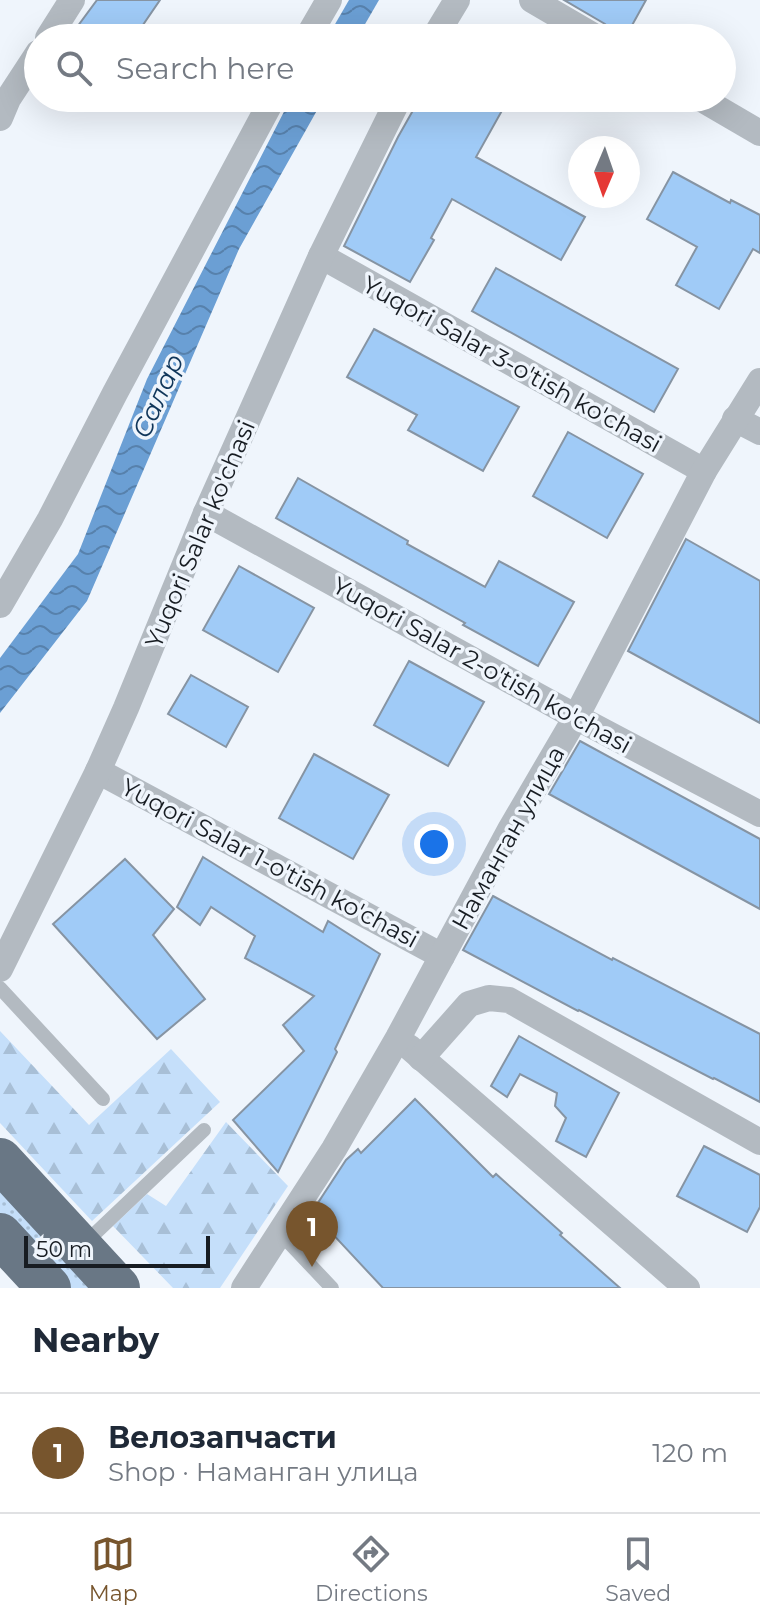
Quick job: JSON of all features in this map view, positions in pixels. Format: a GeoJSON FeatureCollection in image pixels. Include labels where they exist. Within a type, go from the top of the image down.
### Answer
{"type":"FeatureCollection","features":[{"type":"Feature","properties":{"kind":"highway"},"geometry":{"type":"LineString","coordinates":[[0,1160],[118,1288]]}},
{"type":"Feature","properties":{"kind":"highway"},"geometry":{"type":"LineString","coordinates":[[0,1235],[49,1288]]}},
{"type":"Feature","properties":{"kind":"street"},"geometry":{"type":"LineString","coordinates":[[57,24],[72,0]]}},
{"type":"Feature","properties":{"kind":"street"},"geometry":{"type":"LineString","coordinates":[[315,24],[329,0]]}},
{"type":"Feature","properties":{"kind":"street"},"geometry":{"type":"LineString","coordinates":[[442,24],[457,0]]}},
{"type":"Feature","properties":{"kind":"street"},"geometry":{"type":"LineString","coordinates":[[532,0],[573,24]]}},
{"type":"Feature","properties":{"kind":"street"},"geometry":{"type":"LineString","coordinates":[[3,103],[24,73]]}},
{"type":"Feature","properties":{"kind":"street"},"geometry":{"type":"LineString","coordinates":[[0,605],[50,519],[265,112]]}},
{"type":"Feature","properties":{"kind":"street","name":"Yuqori Salar ko'chasi"},"geometry":{"type":"LineString","coordinates":[[0,969],[98,771],[206,513],[321,256],[392,112]]}},
{"type":"Feature","properties":{"kind":"street"},"geometry":{"type":"LineString","coordinates":[[724,112],[760,133]]}},
{"type":"Feature","properties":{"kind":"street","name":"Yuqori Salar 3-o'tish ko'chasi"},"geometry":{"type":"LineString","coordinates":[[321,256],[704,471]]}},
{"type":"Feature","properties":{"kind":"street","name":"Наманган улица"},"geometry":{"type":"LineString","coordinates":[[244,1288],[334,1149],[398,1038],[511,828],[576,717],[704,471],[760,381]]}},
{"type":"Feature","properties":{"kind":"street"},"geometry":{"type":"LineString","coordinates":[[735,419],[760,432]]}},
{"type":"Feature","properties":{"kind":"street","name":"Yuqori Salar 2-o'tish ko'chasi"},"geometry":{"type":"LineString","coordinates":[[206,513],[576,717],[760,814]]}},
{"type":"Feature","properties":{"kind":"street","name":"Yuqori Salar 1-o'tish ko'chasi"},"geometry":{"type":"LineString","coordinates":[[98,771],[442,956]]}},
{"type":"Feature","properties":{"kind":"street"},"geometry":{"type":"LineString","coordinates":[[421,1058],[469,1004],[489,998],[509,1000],[760,1142]]}},
{"type":"Feature","properties":{"kind":"street"},"geometry":{"type":"LineString","coordinates":[[398,1038],[687,1288]]}},
{"type":"Feature","properties":{"kind":"lane"},"geometry":{"type":"LineString","coordinates":[[0,988],[103,1099]]}},
{"type":"Feature","properties":{"kind":"lane"},"geometry":{"type":"LineString","coordinates":[[80,1247],[204,1130]]}},
{"type":"Feature","properties":{"kind":"lane"},"geometry":{"type":"LineString","coordinates":[[280,1233],[332,1288]]}},
{"type":"Feature","properties":{"kind":"green space"},"geometry":{"type":"Polygon","coordinates":[[[0,1031],[89,1125],[171,1049],[220,1102],[92,1221],[0,1123],[0,1031]]]}},
{"type":"Feature","properties":{"kind":"green space"},"geometry":{"type":"Polygon","coordinates":[[[226,1122],[288,1186],[220,1288],[173,1288],[113,1226],[147,1194],[166,1206],[226,1122]]]}},
{"type":"Feature","properties":{"kind":"green space"},"geometry":{"type":"Polygon","coordinates":[[[0,1188],[91,1288],[68,1288],[0,1214],[0,1188]]]}},
{"type":"Feature","properties":{"kind":"water"},"geometry":{"type":"Polygon","coordinates":[[[349,0],[379,0],[365,24],[335,24],[349,0]]]}},
{"type":"Feature","properties":{"kind":"water","name":"Салар"},"geometry":{"type":"Polygon","coordinates":[[[284,112],[316,112],[239,249],[87,601],[0,713],[0,658],[78,554],[147,379],[284,112]]]}},
{"type":"Feature","properties":{"kind":"building"},"geometry":{"type":"Polygon","coordinates":[[[97,0],[160,0],[144,24],[79,24],[97,0]]]}},
{"type":"Feature","properties":{"kind":"building"},"geometry":{"type":"Polygon","coordinates":[[[564,0],[646,0],[633,24],[605,24],[564,0]]]}},
{"type":"Feature","properties":{"kind":"building"},"geometry":{"type":"Polygon","coordinates":[[[412,112],[501,112],[476,157],[585,217],[561,260],[452,199],[431,238],[434,240],[410,282],[344,246],[412,112]]]}},
{"type":"Feature","properties":{"kind":"building"},"geometry":{"type":"Polygon","coordinates":[[[673,172],[730,203],[731,200],[760,215],[760,253],[753,249],[719,309],[676,285],[697,247],[647,219],[673,172]]]}},
{"type":"Feature","properties":{"kind":"building"},"geometry":{"type":"Polygon","coordinates":[[[496,268],[678,369],[654,412],[472,311],[496,268]]]}},
{"type":"Feature","properties":{"kind":"building"},"geometry":{"type":"Polygon","coordinates":[[[374,329],[519,407],[483,471],[408,430],[417,415],[347,377],[374,329]]]}},
{"type":"Feature","properties":{"kind":"building"},"geometry":{"type":"Polygon","coordinates":[[[568,432],[643,474],[607,538],[533,496],[568,432]]]}},
{"type":"Feature","properties":{"kind":"building"},"geometry":{"type":"Polygon","coordinates":[[[298,478],[485,587],[499,561],[574,602],[538,666],[276,518],[298,478]]]}},
{"type":"Feature","properties":{"kind":"building"},"geometry":{"type":"Polygon","coordinates":[[[686,539],[760,581],[760,723],[628,651],[686,539]]]}},
{"type":"Feature","properties":{"kind":"building"},"geometry":{"type":"Polygon","coordinates":[[[239,566],[314,608],[278,672],[203,630],[239,566]]]}},
{"type":"Feature","properties":{"kind":"building"},"geometry":{"type":"Polygon","coordinates":[[[409,661],[484,702],[448,766],[374,725],[409,661]]]}},
{"type":"Feature","properties":{"kind":"building"},"geometry":{"type":"Polygon","coordinates":[[[191,675],[248,707],[226,747],[168,714],[191,675]]]}},
{"type":"Feature","properties":{"kind":"building"},"geometry":{"type":"Polygon","coordinates":[[[580,741],[760,839],[760,909],[549,794],[580,741]]]}},
{"type":"Feature","properties":{"kind":"building"},"geometry":{"type":"Polygon","coordinates":[[[314,754],[389,795],[353,859],[279,818],[314,754]]]}},
{"type":"Feature","properties":{"kind":"building"},"geometry":{"type":"Polygon","coordinates":[[[203,857],[323,932],[328,921],[380,954],[335,1049],[337,1052],[278,1172],[233,1120],[304,1051],[283,1025],[314,996],[245,958],[255,936],[211,907],[200,925],[177,907],[203,857]]]}},
{"type":"Feature","properties":{"kind":"building"},"geometry":{"type":"Polygon","coordinates":[[[125,859],[174,909],[153,935],[205,999],[157,1039],[53,924],[125,859]]]}},
{"type":"Feature","properties":{"kind":"building"},"geometry":{"type":"Polygon","coordinates":[[[493,896],[760,1034],[760,1102],[463,950],[493,896]]]}},
{"type":"Feature","properties":{"kind":"building"},"geometry":{"type":"Polygon","coordinates":[[[519,1036],[619,1093],[586,1157],[556,1141],[566,1118],[555,1106],[557,1093],[520,1074],[507,1097],[491,1086],[519,1036]]]}},
{"type":"Feature","properties":{"kind":"building"},"geometry":{"type":"Polygon","coordinates":[[[415,1099],[493,1177],[496,1174],[620,1288],[383,1288],[312,1212],[346,1160],[358,1149],[361,1153],[415,1099]]]}},
{"type":"Feature","properties":{"kind":"building"},"geometry":{"type":"Polygon","coordinates":[[[704,1146],[760,1175],[760,1207],[747,1232],[677,1196],[704,1146]]]}},
{"type":"Feature","properties":{"kind":"place","name":"Велозапчасти"},"geometry":{"type":"Point","coordinates":[312,1267]}}]}
